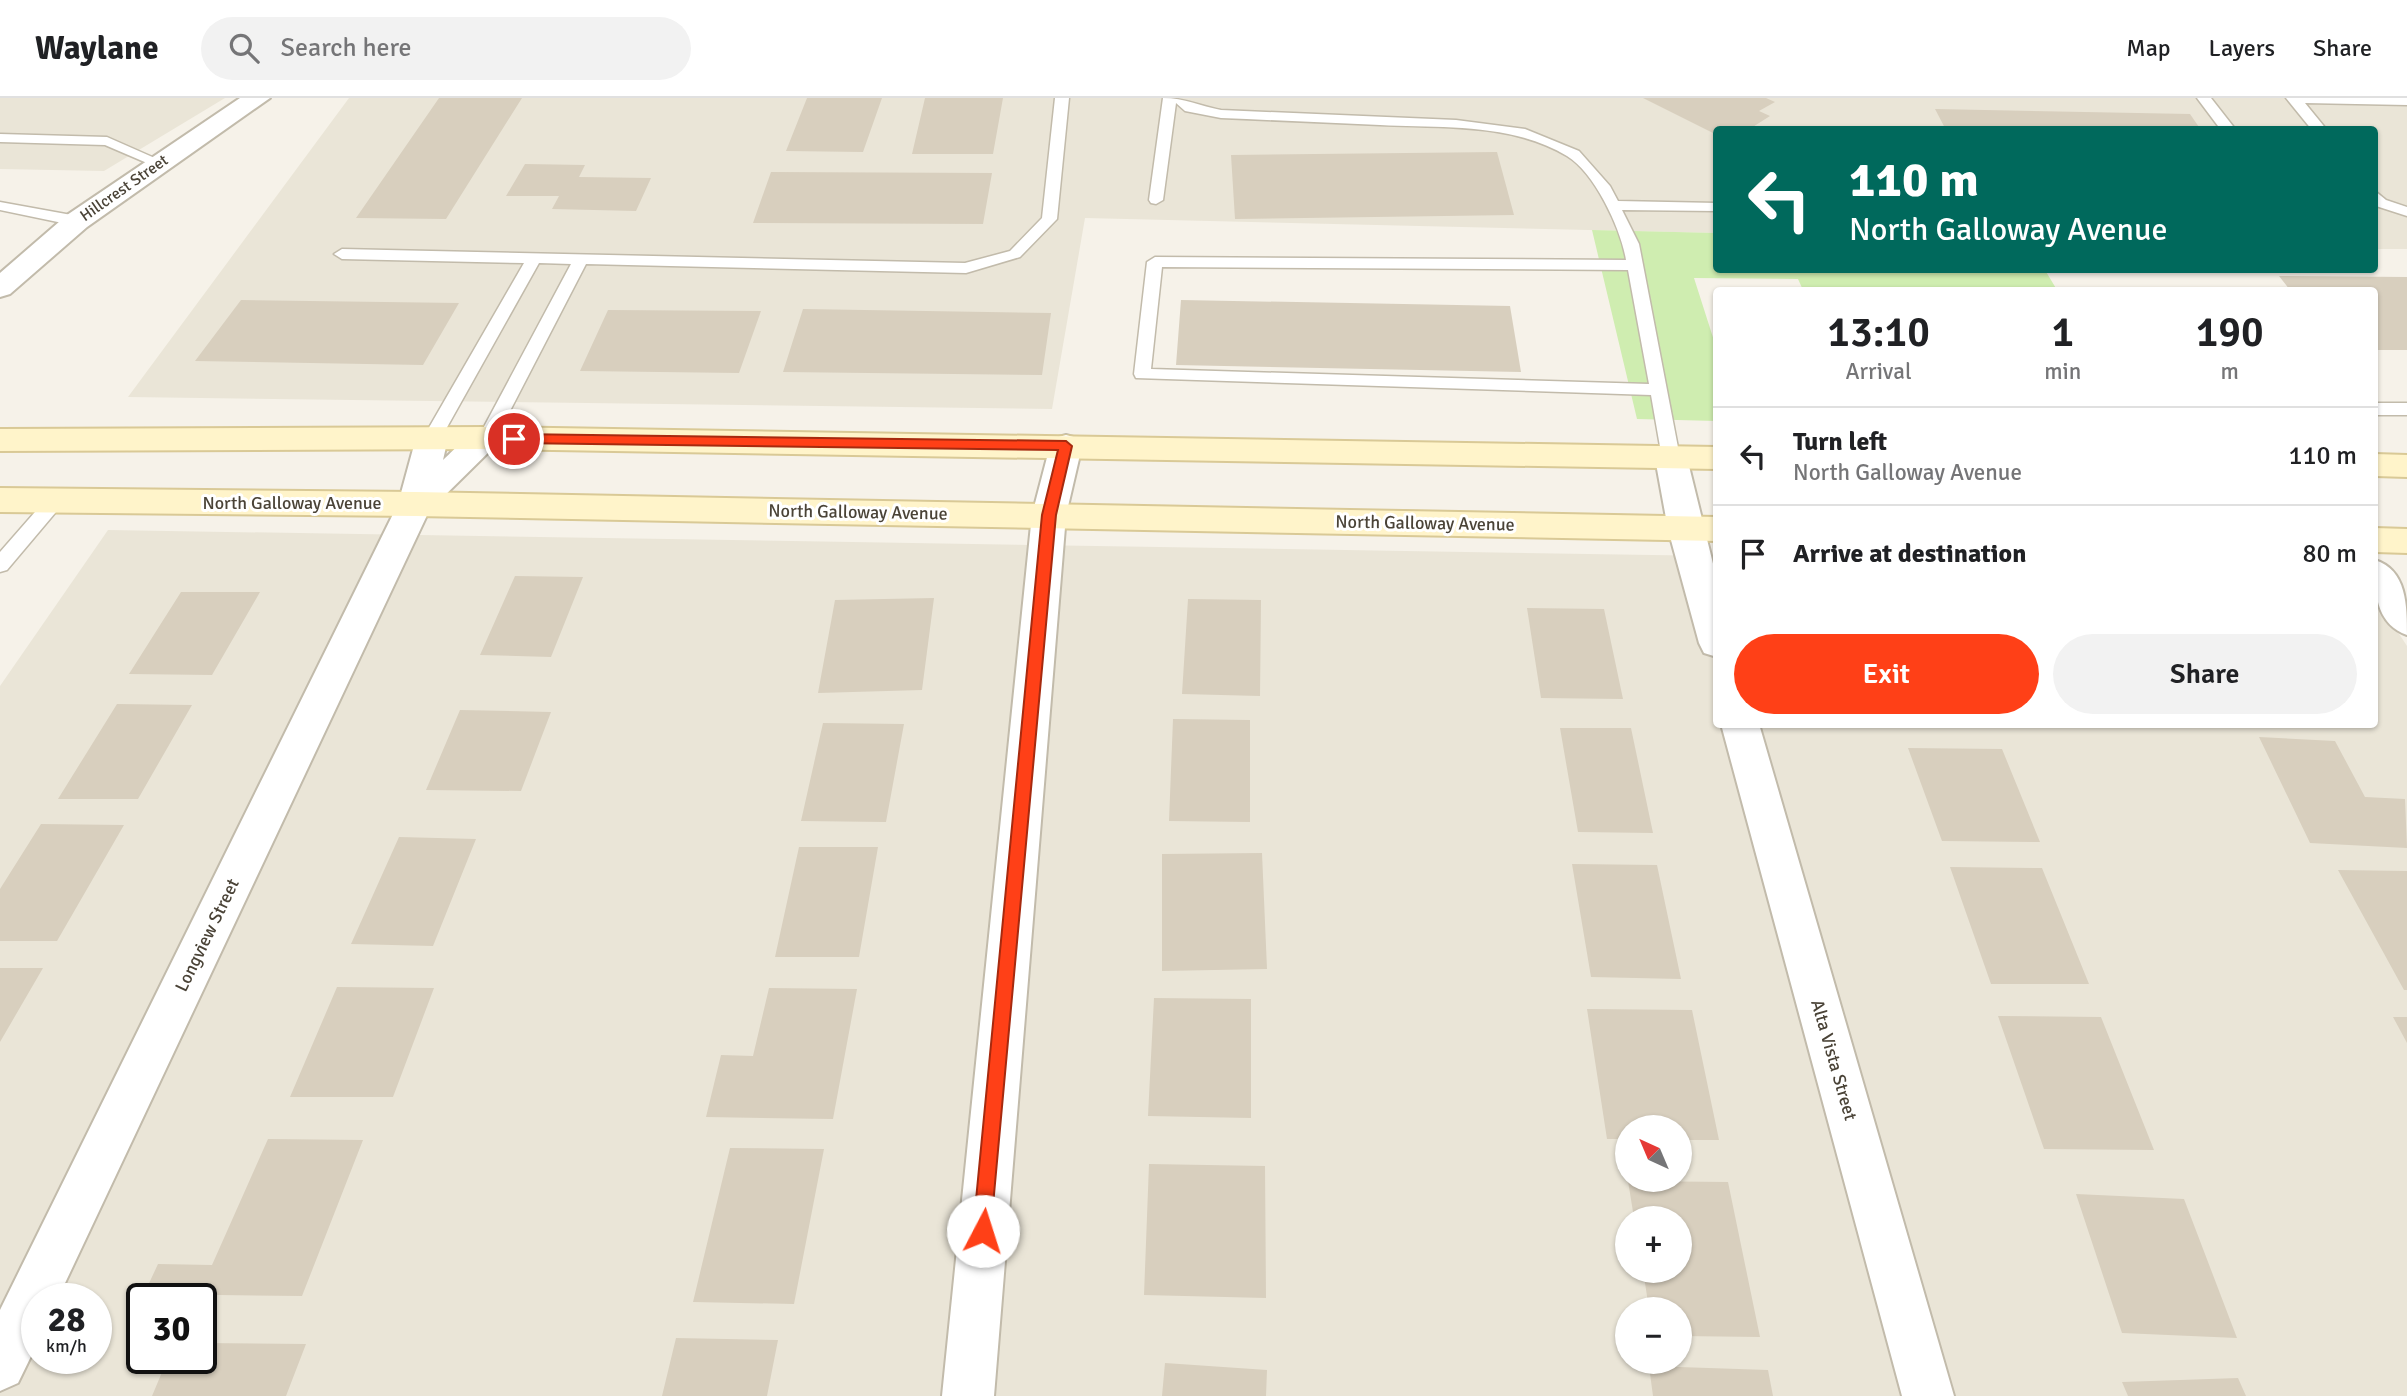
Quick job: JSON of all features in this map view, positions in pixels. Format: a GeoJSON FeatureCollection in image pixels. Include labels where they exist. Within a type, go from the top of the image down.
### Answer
{"type":"FeatureCollection","features":[{"type":"Feature","properties":{"kind":"main road"},"geometry":{"type":"LineString","coordinates":[[0,440],[487,438],[1713,458]]}},
{"type":"Feature","properties":{"kind":"main road"},"geometry":{"type":"LineString","coordinates":[[2378,465],[2407,466]]}},
{"type":"Feature","properties":{"kind":"main road","name":"North Galloway Avenue"},"geometry":{"type":"LineString","coordinates":[[0,500],[415,504],[1701,529]]}},
{"type":"Feature","properties":{"kind":"main road"},"geometry":{"type":"LineString","coordinates":[[2378,540],[2407,541]]}},
{"type":"Feature","properties":{"kind":"street","name":"Hillcrest Street"},"geometry":{"type":"LineString","coordinates":[[0,288],[76,221],[257,98]]}},
{"type":"Feature","properties":{"kind":"street"},"geometry":{"type":"LineString","coordinates":[[415,504],[432,438]]}},
{"type":"Feature","properties":{"kind":"street"},"geometry":{"type":"LineString","coordinates":[[415,504],[487,438]]}},
{"type":"Feature","properties":{"kind":"street"},"geometry":{"type":"LineString","coordinates":[[968,1396],[1049,515],[1066,446]]}},
{"type":"Feature","properties":{"kind":"street"},"geometry":{"type":"LineString","coordinates":[[1671,458],[1701,529],[1713,614]]}},
{"type":"Feature","properties":{"kind":"street","name":"Longview Street"},"geometry":{"type":"LineString","coordinates":[[0,1365],[415,504]]}},
{"type":"Feature","properties":{"kind":"street"},"geometry":{"type":"LineString","coordinates":[[2378,578],[2407,621]]}},
{"type":"Feature","properties":{"kind":"street","name":"Alta Vista Street"},"geometry":{"type":"LineString","coordinates":[[1741,728],[1928,1396]]}},
{"type":"Feature","properties":{"kind":"lane"},"geometry":{"type":"LineString","coordinates":[[342,254],[533,260],[583,257],[966,268],[1015,254],[1049,219],[1062,98]]}},
{"type":"Feature","properties":{"kind":"lane"},"geometry":{"type":"LineString","coordinates":[[1156,200],[1170,98]]}},
{"type":"Feature","properties":{"kind":"lane"},"geometry":{"type":"LineString","coordinates":[[1178,98],[1190,108],[1221,114],[1456,124],[1525,133],[1574,154],[1605,189],[1631,244],[1671,458]]}},
{"type":"Feature","properties":{"kind":"lane"},"geometry":{"type":"LineString","coordinates":[[2204,98],[2226,126]]}},
{"type":"Feature","properties":{"kind":"lane"},"geometry":{"type":"LineString","coordinates":[[2293,98],[2407,100]]}},
{"type":"Feature","properties":{"kind":"lane"},"geometry":{"type":"LineString","coordinates":[[2293,98],[2317,126]]}},
{"type":"Feature","properties":{"kind":"lane"},"geometry":{"type":"LineString","coordinates":[[0,138],[107,141],[159,163]]}},
{"type":"Feature","properties":{"kind":"lane"},"geometry":{"type":"LineString","coordinates":[[2378,198],[2407,212]]}},
{"type":"Feature","properties":{"kind":"lane"},"geometry":{"type":"LineString","coordinates":[[1612,205],[1713,207]]}},
{"type":"Feature","properties":{"kind":"lane"},"geometry":{"type":"LineString","coordinates":[[0,206],[76,221]]}},
{"type":"Feature","properties":{"kind":"lane"},"geometry":{"type":"LineString","coordinates":[[487,438],[583,257]]}},
{"type":"Feature","properties":{"kind":"lane"},"geometry":{"type":"LineString","coordinates":[[432,438],[533,260]]}},
{"type":"Feature","properties":{"kind":"lane"},"geometry":{"type":"LineString","coordinates":[[1635,265],[1155,262],[1142,374],[1658,390]]}},
{"type":"Feature","properties":{"kind":"lane"},"geometry":{"type":"LineString","coordinates":[[2378,409],[2407,410]]}},
{"type":"Feature","properties":{"kind":"lane"},"geometry":{"type":"LineString","coordinates":[[0,565],[55,501]]}},
{"type":"Feature","properties":{"kind":"shaded area"},"geometry":{"type":"Polygon","coordinates":[[[0,98],[225,98],[104,171],[0,169],[0,98]]]}},
{"type":"Feature","properties":{"kind":"shaded area"},"geometry":{"type":"Polygon","coordinates":[[[349,98],[2407,98],[2407,249],[2378,249],[2378,126],[1713,126],[1713,233],[1085,218],[1052,409],[128,397],[349,98]]]}},
{"type":"Feature","properties":{"kind":"shaded area"},"geometry":{"type":"Polygon","coordinates":[[[108,530],[1713,556],[1713,728],[2378,728],[2378,602],[2407,646],[2407,1396],[0,1396],[0,686],[108,530]]]}},
{"type":"Feature","properties":{"kind":"green space"},"geometry":{"type":"Polygon","coordinates":[[[1592,230],[1713,233],[1713,273],[2047,273],[2055,287],[1802,287],[1798,279],[1694,278],[1713,337],[1713,421],[1637,419],[1592,230]]]}},
{"type":"Feature","properties":{"kind":"building"},"geometry":{"type":"Polygon","coordinates":[[[439,98],[522,98],[446,219],[356,218],[439,98]]]}},
{"type":"Feature","properties":{"kind":"building"},"geometry":{"type":"Polygon","coordinates":[[[807,98],[882,98],[863,152],[786,151],[807,98]]]}},
{"type":"Feature","properties":{"kind":"building"},"geometry":{"type":"Polygon","coordinates":[[[925,98],[1003,98],[993,154],[912,154],[925,98]]]}},
{"type":"Feature","properties":{"kind":"building"},"geometry":{"type":"Polygon","coordinates":[[[1643,98],[1766,98],[1775,102],[1759,111],[1770,116],[1754,126],[1713,126],[1713,133],[1643,98]]]}},
{"type":"Feature","properties":{"kind":"building"},"geometry":{"type":"Polygon","coordinates":[[[1935,109],[2190,114],[2198,126],[1944,126],[1935,109]]]}},
{"type":"Feature","properties":{"kind":"building"},"geometry":{"type":"Polygon","coordinates":[[[1497,152],[1514,215],[1235,219],[1231,155],[1497,152]]]}},
{"type":"Feature","properties":{"kind":"building"},"geometry":{"type":"Polygon","coordinates":[[[525,164],[585,165],[579,177],[651,178],[636,211],[552,209],[559,196],[506,196],[525,164]]]}},
{"type":"Feature","properties":{"kind":"building"},"geometry":{"type":"Polygon","coordinates":[[[771,172],[992,173],[983,224],[753,223],[771,172]]]}},
{"type":"Feature","properties":{"kind":"building"},"geometry":{"type":"Polygon","coordinates":[[[2279,276],[2407,277],[2407,350],[2378,350],[2378,287],[2288,287],[2279,276]]]}},
{"type":"Feature","properties":{"kind":"building"},"geometry":{"type":"Polygon","coordinates":[[[241,300],[459,303],[423,365],[195,361],[241,300]]]}},
{"type":"Feature","properties":{"kind":"building"},"geometry":{"type":"Polygon","coordinates":[[[1181,300],[1510,306],[1521,372],[1176,365],[1181,300]]]}},
{"type":"Feature","properties":{"kind":"building"},"geometry":{"type":"Polygon","coordinates":[[[803,309],[1051,313],[1042,375],[783,372],[803,309]]]}},
{"type":"Feature","properties":{"kind":"building"},"geometry":{"type":"Polygon","coordinates":[[[608,310],[761,311],[739,373],[580,371],[608,310]]]}},
{"type":"Feature","properties":{"kind":"building"},"geometry":{"type":"Polygon","coordinates":[[[515,576],[583,577],[551,657],[480,655],[515,576]]]}},
{"type":"Feature","properties":{"kind":"building"},"geometry":{"type":"Polygon","coordinates":[[[181,592],[260,592],[212,675],[129,674],[181,592]]]}},
{"type":"Feature","properties":{"kind":"building"},"geometry":{"type":"Polygon","coordinates":[[[934,598],[922,690],[818,693],[835,600],[934,598]]]}},
{"type":"Feature","properties":{"kind":"building"},"geometry":{"type":"Polygon","coordinates":[[[1188,599],[1261,600],[1260,696],[1182,694],[1188,599]]]}},
{"type":"Feature","properties":{"kind":"building"},"geometry":{"type":"Polygon","coordinates":[[[1527,608],[1604,609],[1623,699],[1541,698],[1527,608]]]}},
{"type":"Feature","properties":{"kind":"building"},"geometry":{"type":"Polygon","coordinates":[[[117,704],[192,705],[138,799],[58,799],[117,704]]]}},
{"type":"Feature","properties":{"kind":"building"},"geometry":{"type":"Polygon","coordinates":[[[460,710],[551,712],[521,791],[426,790],[460,710]]]}},
{"type":"Feature","properties":{"kind":"building"},"geometry":{"type":"Polygon","coordinates":[[[1173,719],[1250,720],[1250,822],[1169,821],[1173,719]]]}},
{"type":"Feature","properties":{"kind":"building"},"geometry":{"type":"Polygon","coordinates":[[[823,723],[904,724],[886,822],[801,821],[823,723]]]}},
{"type":"Feature","properties":{"kind":"building"},"geometry":{"type":"Polygon","coordinates":[[[1560,728],[1631,728],[1653,833],[1578,832],[1560,728]]]}},
{"type":"Feature","properties":{"kind":"building"},"geometry":{"type":"Polygon","coordinates":[[[2259,737],[2335,741],[2365,797],[2405,799],[2407,848],[2310,843],[2259,737]]]}},
{"type":"Feature","properties":{"kind":"building"},"geometry":{"type":"Polygon","coordinates":[[[1908,748],[2002,749],[2040,842],[1942,841],[1908,748]]]}},
{"type":"Feature","properties":{"kind":"building"},"geometry":{"type":"Polygon","coordinates":[[[41,824],[124,825],[57,941],[0,941],[0,889],[41,824]]]}},
{"type":"Feature","properties":{"kind":"building"},"geometry":{"type":"Polygon","coordinates":[[[399,837],[476,839],[433,946],[351,944],[399,837]]]}},
{"type":"Feature","properties":{"kind":"building"},"geometry":{"type":"Polygon","coordinates":[[[799,847],[878,847],[859,957],[775,957],[799,847]]]}},
{"type":"Feature","properties":{"kind":"building"},"geometry":{"type":"Polygon","coordinates":[[[1262,853],[1267,969],[1162,971],[1162,854],[1262,853]]]}},
{"type":"Feature","properties":{"kind":"building"},"geometry":{"type":"Polygon","coordinates":[[[1572,864],[1657,865],[1681,979],[1591,977],[1572,864]]]}},
{"type":"Feature","properties":{"kind":"building"},"geometry":{"type":"Polygon","coordinates":[[[1950,867],[2042,868],[2089,984],[1991,984],[1950,867]]]}},
{"type":"Feature","properties":{"kind":"building"},"geometry":{"type":"Polygon","coordinates":[[[2338,870],[2407,871],[2407,990],[2404,990],[2338,870]]]}},
{"type":"Feature","properties":{"kind":"building"},"geometry":{"type":"Polygon","coordinates":[[[0,968],[43,968],[0,1042],[0,968]]]}},
{"type":"Feature","properties":{"kind":"building"},"geometry":{"type":"Polygon","coordinates":[[[337,987],[434,988],[393,1097],[290,1097],[337,987]]]}},
{"type":"Feature","properties":{"kind":"building"},"geometry":{"type":"Polygon","coordinates":[[[769,988],[857,989],[833,1119],[706,1117],[721,1055],[753,1056],[769,988]]]}},
{"type":"Feature","properties":{"kind":"building"},"geometry":{"type":"Polygon","coordinates":[[[1154,998],[1251,999],[1251,1118],[1148,1116],[1154,998]]]}},
{"type":"Feature","properties":{"kind":"building"},"geometry":{"type":"Polygon","coordinates":[[[1587,1009],[1692,1010],[1719,1140],[1692,1140],[1692,1115],[1615,1115],[1615,1139],[1607,1139],[1587,1009]]]}},
{"type":"Feature","properties":{"kind":"building"},"geometry":{"type":"Polygon","coordinates":[[[1998,1016],[2101,1017],[2154,1150],[2044,1149],[1998,1016]]]}},
{"type":"Feature","properties":{"kind":"building"},"geometry":{"type":"Polygon","coordinates":[[[2393,1017],[2407,1017],[2407,1043],[2393,1017]]]}},
{"type":"Feature","properties":{"kind":"building"},"geometry":{"type":"Polygon","coordinates":[[[268,1139],[363,1140],[302,1296],[217,1295],[217,1283],[149,1283],[158,1264],[212,1265],[268,1139]]]}},
{"type":"Feature","properties":{"kind":"building"},"geometry":{"type":"Polygon","coordinates":[[[730,1148],[824,1149],[794,1304],[693,1302],[730,1148]]]}},
{"type":"Feature","properties":{"kind":"building"},"geometry":{"type":"Polygon","coordinates":[[[1149,1164],[1265,1166],[1266,1298],[1144,1295],[1149,1164]]]}},
{"type":"Feature","properties":{"kind":"building"},"geometry":{"type":"Polygon","coordinates":[[[1692,1182],[1728,1182],[1760,1337],[1692,1336],[1692,1297],[1647,1297],[1645,1283],[1692,1283],[1692,1206],[1632,1206],[1630,1192],[1692,1192],[1692,1182]]]}},
{"type":"Feature","properties":{"kind":"building"},"geometry":{"type":"Polygon","coordinates":[[[2076,1194],[2184,1199],[2237,1338],[2122,1333],[2076,1194]]]}},
{"type":"Feature","properties":{"kind":"building"},"geometry":{"type":"Polygon","coordinates":[[[676,1338],[778,1340],[767,1396],[662,1396],[676,1338]]]}},
{"type":"Feature","properties":{"kind":"building"},"geometry":{"type":"Polygon","coordinates":[[[217,1343],[306,1344],[286,1396],[152,1396],[161,1374],[217,1374],[217,1343]]]}},
{"type":"Feature","properties":{"kind":"building"},"geometry":{"type":"Polygon","coordinates":[[[1165,1363],[1267,1370],[1266,1396],[1162,1396],[1165,1363]]]}},
{"type":"Feature","properties":{"kind":"building"},"geometry":{"type":"Polygon","coordinates":[[[1692,1367],[1768,1370],[1773,1396],[1653,1396],[1650,1374],[1692,1374],[1692,1367]]]}},
{"type":"Feature","properties":{"kind":"building"},"geometry":{"type":"Polygon","coordinates":[[[2238,1378],[2246,1396],[2128,1396],[2122,1382],[2238,1378]]]}},
{"type":"Feature","properties":{"kind":"route"},"geometry":{"type":"LineString","coordinates":[[514,439],[1066,446],[1049,515],[983,1231]]}}]}
